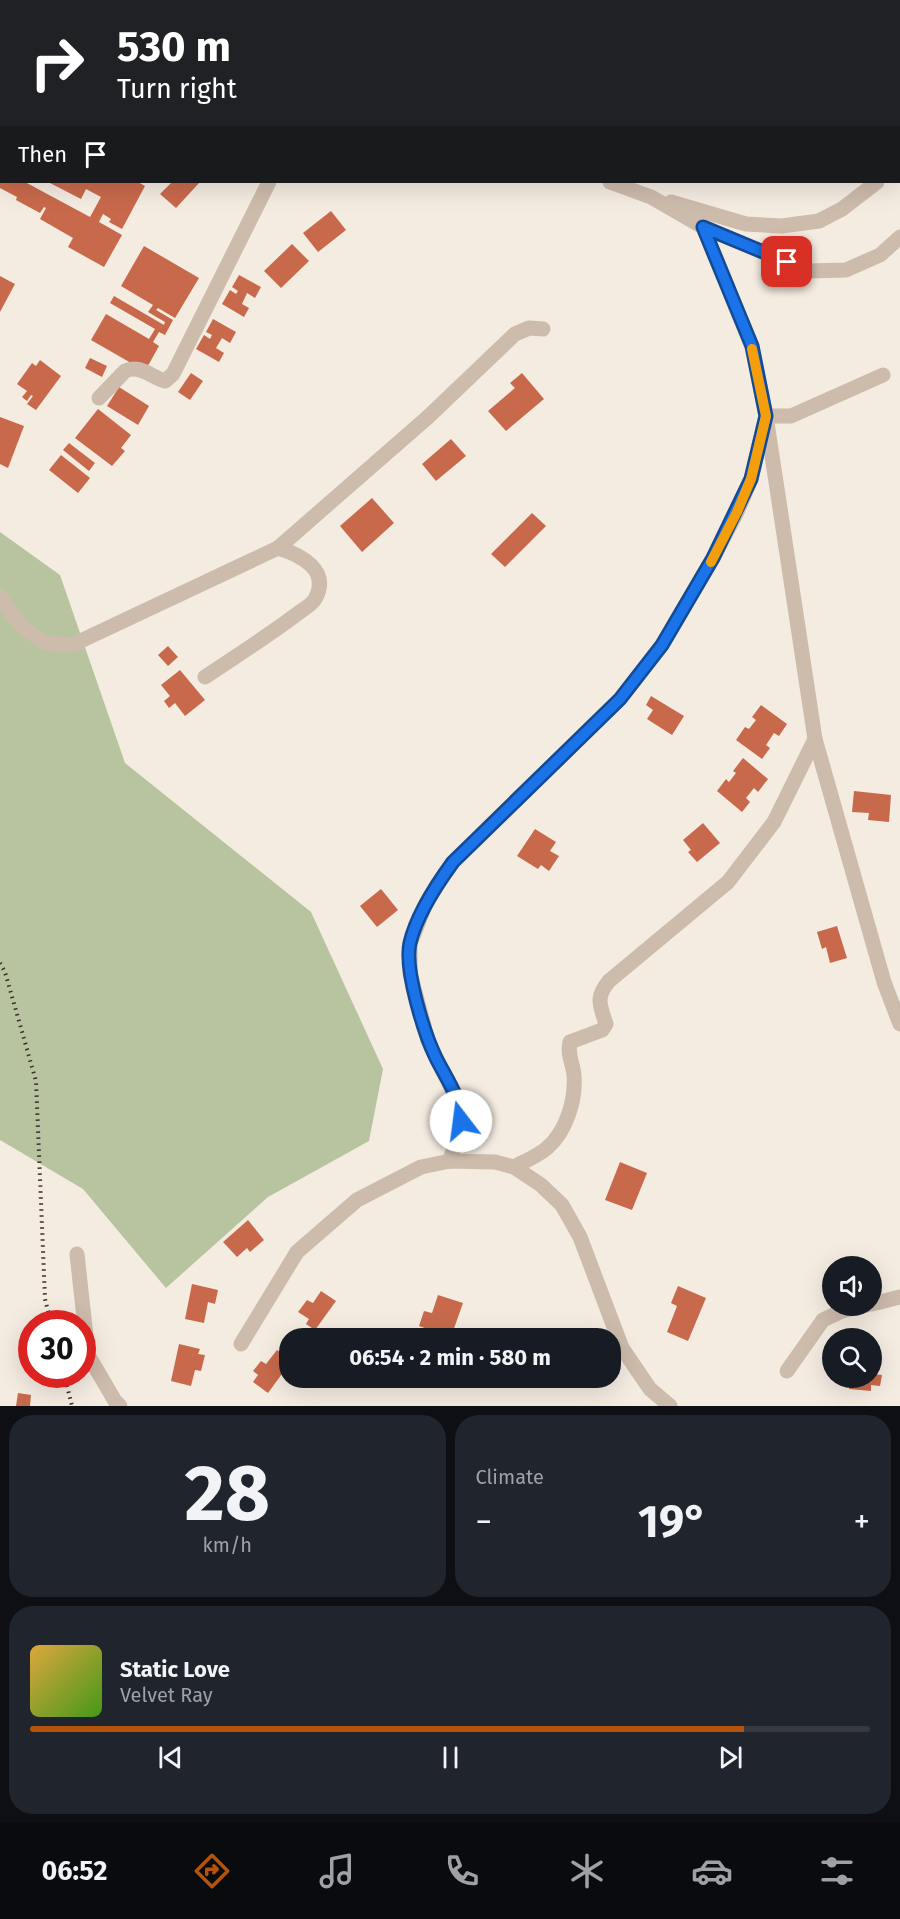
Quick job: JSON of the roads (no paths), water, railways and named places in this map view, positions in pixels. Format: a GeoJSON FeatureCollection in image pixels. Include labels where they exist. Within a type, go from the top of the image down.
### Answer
{"type":"FeatureCollection","features":[{"type":"Feature","properties":{"kind":"street"},"geometry":{"type":"LineString","coordinates":[[99,398],[130,368],[137,368],[165,381],[173,374],[268,183]]}},
{"type":"Feature","properties":{"kind":"street"},"geometry":{"type":"LineString","coordinates":[[613,183],[651,197],[746,224],[782,226],[819,221],[842,209],[876,183]]}},
{"type":"Feature","properties":{"kind":"street"},"geometry":{"type":"LineString","coordinates":[[651,197],[703,227],[808,271],[846,270],[880,255],[900,237]]}},
{"type":"Feature","properties":{"kind":"street"},"geometry":{"type":"LineString","coordinates":[[703,227],[752,346],[766,416],[815,739],[884,982],[900,1024]]}},
{"type":"Feature","properties":{"kind":"street"},"geometry":{"type":"LineString","coordinates":[[0,597],[20,625],[45,643],[72,645],[278,548],[428,417],[515,334],[529,328],[543,329]]}},
{"type":"Feature","properties":{"kind":"street"},"geometry":{"type":"LineString","coordinates":[[766,416],[791,416],[883,375]]}},
{"type":"Feature","properties":{"kind":"street"},"geometry":{"type":"LineString","coordinates":[[450,1161],[461,1121],[461,1108],[428,1041],[410,973],[410,944],[426,903],[453,862],[620,699],[662,645],[737,512],[751,479],[766,416]]}},
{"type":"Feature","properties":{"kind":"street"},"geometry":{"type":"LineString","coordinates":[[205,677],[314,601],[320,585],[315,568],[298,554],[278,548]]}},
{"type":"Feature","properties":{"kind":"street"},"geometry":{"type":"LineString","coordinates":[[514,1167],[547,1149],[562,1130],[571,1106],[574,1076],[568,1049],[570,1042],[605,1027],[599,1001],[601,990],[728,882],[774,822],[815,739]]}},
{"type":"Feature","properties":{"kind":"street"},"geometry":{"type":"LineString","coordinates":[[241,1344],[297,1252],[357,1200],[421,1167],[450,1161],[495,1162],[514,1167],[541,1185],[562,1205],[580,1237],[622,1348],[650,1389],[670,1406]]}},
{"type":"Feature","properties":{"kind":"street"},"geometry":{"type":"LineString","coordinates":[[76,1254],[88,1355],[120,1406]]}},
{"type":"Feature","properties":{"kind":"street"},"geometry":{"type":"LineString","coordinates":[[882,1302],[900,1297]]}},
{"type":"Feature","properties":{"kind":"street"},"geometry":{"type":"LineString","coordinates":[[787,1371],[823,1320],[831,1316]]}},
{"type":"Feature","properties":{"kind":"railway"},"geometry":{"type":"LineString","coordinates":[[0,963],[5,972],[36,1081],[45,1299],[48,1310]]}},
{"type":"Feature","properties":{"kind":"railway"},"geometry":{"type":"LineString","coordinates":[[68,1388],[72,1406]]}}]}
